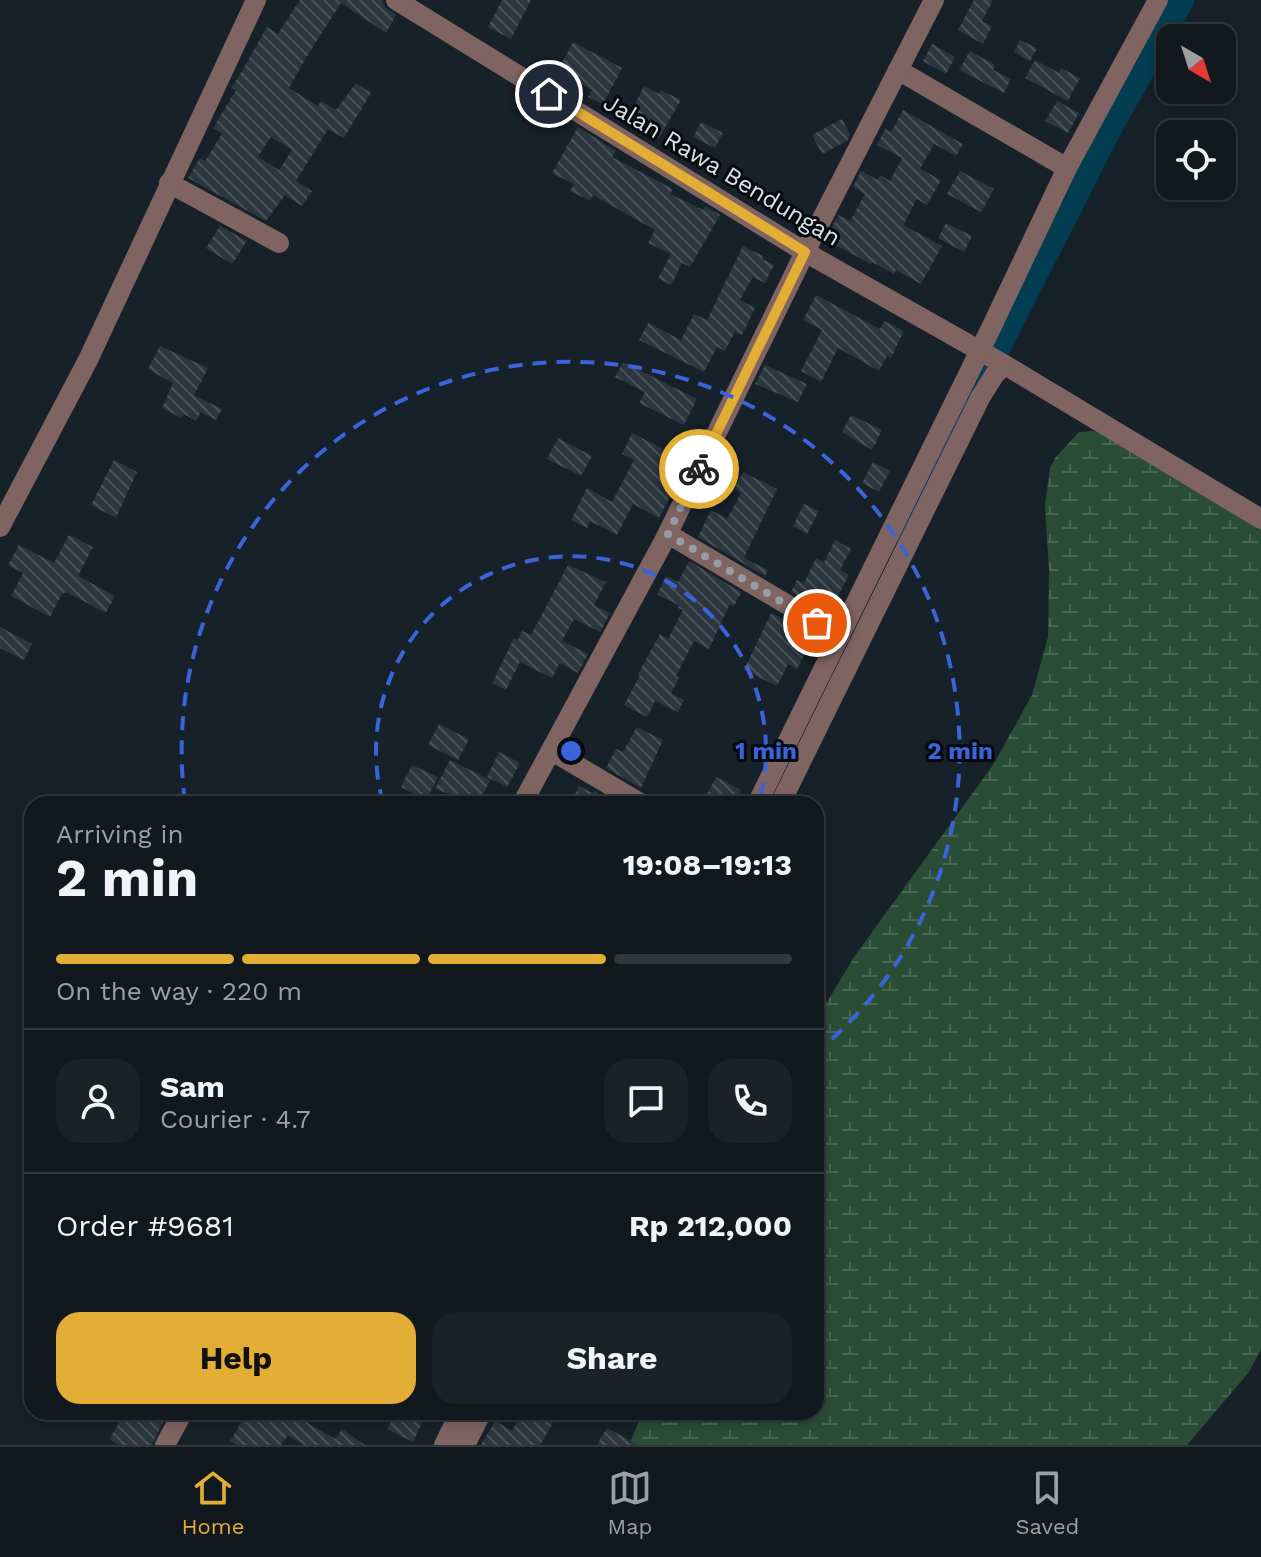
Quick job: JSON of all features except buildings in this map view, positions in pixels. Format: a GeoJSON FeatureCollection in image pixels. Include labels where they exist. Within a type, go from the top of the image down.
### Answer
{"type":"FeatureCollection","features":[{"type":"Feature","properties":{"kind":"street"},"geometry":{"type":"LineString","coordinates":[[0,527],[88,360],[256,0]]}},
{"type":"Feature","properties":{"kind":"street","name":"Jalan Rawa Bendungan"},"geometry":{"type":"LineString","coordinates":[[396,0],[805,252],[992,357],[1261,519]]}},
{"type":"Feature","properties":{"kind":"street"},"geometry":{"type":"LineString","coordinates":[[527,796],[668,534],[805,252],[934,0]]}},
{"type":"Feature","properties":{"kind":"street"},"geometry":{"type":"LineString","coordinates":[[761,796],[840,636],[992,357],[1067,168],[1158,0]]}},
{"type":"Feature","properties":{"kind":"street"},"geometry":{"type":"LineString","coordinates":[[898,70],[1067,168]]}},
{"type":"Feature","properties":{"kind":"street"},"geometry":{"type":"LineString","coordinates":[[169,183],[279,243]]}},
{"type":"Feature","properties":{"kind":"street"},"geometry":{"type":"LineString","coordinates":[[784,796],[980,398],[995,374],[992,357]]}},
{"type":"Feature","properties":{"kind":"street"},"geometry":{"type":"LineString","coordinates":[[668,534],[840,636]]}},
{"type":"Feature","properties":{"kind":"street"},"geometry":{"type":"LineString","coordinates":[[552,751],[628,796]]}},
{"type":"Feature","properties":{"kind":"street"},"geometry":{"type":"LineString","coordinates":[[167,1444],[179,1420]]}},
{"type":"Feature","properties":{"kind":"street"},"geometry":{"type":"LineString","coordinates":[[444,1445],[456,1420]]}},
{"type":"Feature","properties":{"kind":"street"},"geometry":{"type":"LineString","coordinates":[[465,1445],[478,1420]]}},
{"type":"Feature","properties":{"kind":"green space"},"geometry":{"type":"Polygon","coordinates":[[[1093,431],[1105,435],[1261,529],[1261,1349],[1249,1372],[1187,1445],[629,1445],[640,1420],[824,1420],[824,1009],[854,957],[993,765],[1032,695],[1048,637],[1049,570],[1045,505],[1050,468],[1079,432],[1093,431]]]}},
{"type":"Feature","properties":{"kind":"waterway"},"geometry":{"type":"LineString","coordinates":[[904,527],[1109,124],[1179,0]]}},
{"type":"Feature","properties":{"kind":"way so far"},"geometry":{"type":"LineString","coordinates":[[699,469],[668,534],[817,623]]}},
{"type":"Feature","properties":{"kind":"route"},"geometry":{"type":"LineString","coordinates":[[549,94],[805,252],[699,469]]}}]}
